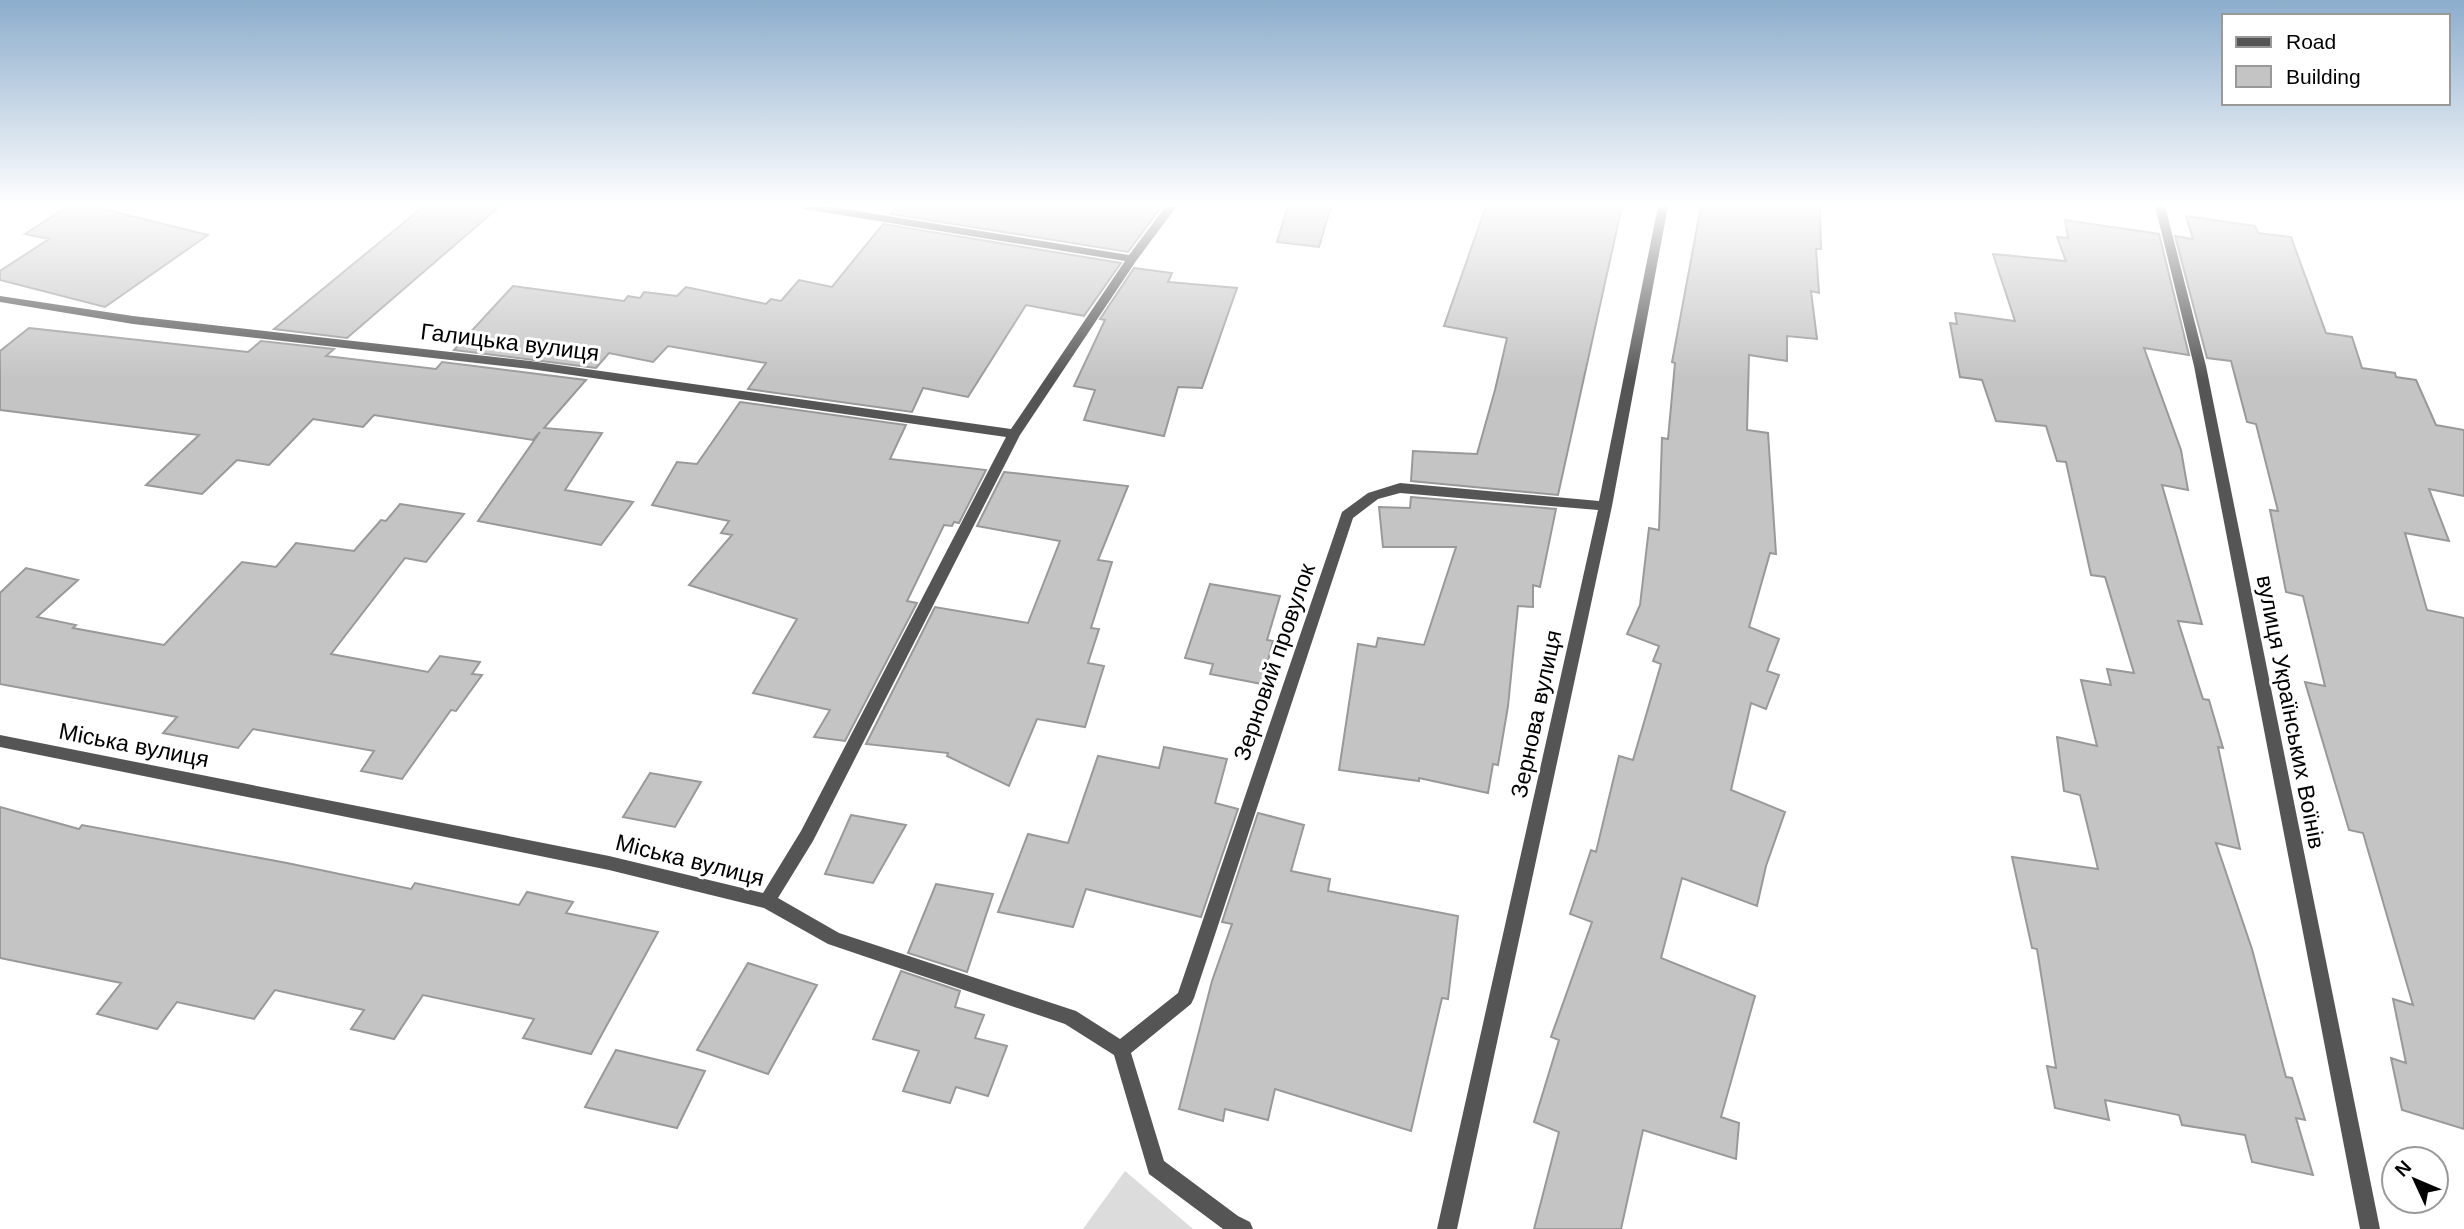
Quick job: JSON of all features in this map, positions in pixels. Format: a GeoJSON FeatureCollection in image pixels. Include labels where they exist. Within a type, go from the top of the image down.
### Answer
{"type":"FeatureCollection","features":[{"type":"Feature","properties":{"kind":"street"},"geometry":{"type":"LineString","coordinates":[[767,901],[807,836],[1014,434],[1129,263]]}},
{"type":"Feature","properties":{"kind":"street","name":"Зернова вулиця"},"geometry":{"type":"LineString","coordinates":[[1447,1229],[1605,506],[1653,263]]}},
{"type":"Feature","properties":{"kind":"street","name":"вулиця Українських Воїнів"},"geometry":{"type":"LineString","coordinates":[[2174,263],[2200,366],[2370,1229]]}},
{"type":"Feature","properties":{"kind":"street","name":"Галицька вулиця"},"geometry":{"type":"LineString","coordinates":[[0,299],[133,320],[530,365],[1014,434]]}},
{"type":"Feature","properties":{"kind":"street","name":"Зерновий провулок"},"geometry":{"type":"LineString","coordinates":[[1121,1050],[1185,998],[1348,515],[1373,496],[1400,488],[1605,506]]}},
{"type":"Feature","properties":{"kind":"street","name":"Міська вулиця"},"geometry":{"type":"LineString","coordinates":[[0,741],[609,863],[767,901],[834,939],[1070,1017],[1121,1050]]}},
{"type":"Feature","properties":{"kind":"street"},"geometry":{"type":"LineString","coordinates":[[1121,1050],[1156,1167],[1243,1229]]}},
{"type":"Feature","properties":{"kind":"shaded area"},"geometry":{"type":"Polygon","coordinates":[[[1125,1171],[1193,1229],[1083,1229],[1125,1171]]]}},
{"type":"Feature","properties":{"kind":"building"},"geometry":{"type":"Polygon","coordinates":[[[12,263],[167,263],[105,307],[0,280],[0,271],[12,263]]]}},
{"type":"Feature","properties":{"kind":"building"},"geometry":{"type":"Polygon","coordinates":[[[354,263],[434,263],[347,338],[274,329],[354,263]]]}},
{"type":"Feature","properties":{"kind":"building"},"geometry":{"type":"Polygon","coordinates":[[[851,263],[1121,263],[1084,316],[1026,305],[968,397],[923,388],[912,412],[748,389],[766,363],[668,346],[653,362],[609,353],[596,368],[454,350],[513,286],[624,301],[628,296],[640,298],[644,292],[677,296],[686,287],[766,304],[771,299],[781,301],[799,280],[832,287],[851,263]]]}},
{"type":"Feature","properties":{"kind":"building"},"geometry":{"type":"Polygon","coordinates":[[[1466,263],[1609,263],[1558,495],[1411,481],[1413,451],[1477,454],[1507,338],[1444,326],[1466,263]]]}},
{"type":"Feature","properties":{"kind":"building"},"geometry":{"type":"Polygon","coordinates":[[[1690,263],[1817,263],[1819,293],[1811,291],[1817,339],[1787,336],[1787,361],[1749,355],[1747,430],[1768,433],[1776,554],[1770,553],[1749,627],[1779,639],[1767,671],[1779,675],[1766,709],[1751,703],[1731,790],[1785,812],[1766,866],[1757,906],[1682,878],[1661,958],[1755,996],[1721,1117],[1739,1123],[1736,1159],[1643,1130],[1621,1229],[1534,1229],[1559,1132],[1534,1122],[1559,1040],[1551,1037],[1592,922],[1570,914],[1591,850],[1596,852],[1619,756],[1633,760],[1661,664],[1653,661],[1659,646],[1627,634],[1640,605],[1649,528],[1659,530],[1662,438],[1668,439],[1675,363],[1672,362],[1690,263]]]}},
{"type":"Feature","properties":{"kind":"building"},"geometry":{"type":"Polygon","coordinates":[[[1996,263],[2166,263],[2189,355],[2144,348],[2181,450],[2188,490],[2162,485],[2202,624],[2178,621],[2203,699],[2209,700],[2223,748],[2218,747],[2240,849],[2216,843],[2252,949],[2286,1077],[2292,1078],[2305,1120],[2296,1118],[2313,1175],[2252,1162],[2245,1135],[2182,1125],[2179,1115],[2105,1100],[2109,1120],[2055,1108],[2047,1066],[2056,1068],[2037,949],[2032,948],[2012,857],[2098,869],[2080,795],[2064,791],[2057,737],[2097,746],[2081,680],[2111,685],[2107,669],[2134,673],[2105,577],[2091,575],[2066,462],[2057,461],[2046,426],[1996,421],[1982,380],[1960,377],[1950,323],[1957,324],[1955,313],[2015,321],[1996,263]]]}},
{"type":"Feature","properties":{"kind":"building"},"geometry":{"type":"Polygon","coordinates":[[[2182,263],[2301,263],[2326,333],[2352,337],[2362,368],[2395,373],[2396,377],[2416,380],[2436,425],[2464,430],[2464,496],[2429,489],[2449,541],[2405,533],[2427,610],[2464,618],[2464,1129],[2402,1110],[2391,1058],[2406,1063],[2393,999],[2413,1005],[2363,833],[2349,830],[2305,682],[2325,686],[2303,596],[2286,592],[2270,510],[2278,511],[2256,424],[2247,422],[2231,361],[2207,358],[2182,263]]]}},
{"type":"Feature","properties":{"kind":"building"},"geometry":{"type":"Polygon","coordinates":[[[1134,268],[1172,273],[1168,282],[1237,288],[1202,388],[1178,387],[1164,436],[1084,420],[1095,390],[1074,386],[1105,320],[1100,319],[1134,268]]]}},
{"type":"Feature","properties":{"kind":"building"},"geometry":{"type":"Polygon","coordinates":[[[29,328],[248,352],[261,341],[334,349],[326,356],[436,369],[442,362],[586,380],[544,428],[602,433],[565,490],[633,502],[601,545],[478,521],[540,432],[533,440],[374,415],[363,427],[313,419],[269,465],[237,460],[202,494],[146,485],[199,435],[0,410],[0,351],[29,328]]]}},
{"type":"Feature","properties":{"kind":"building"},"geometry":{"type":"Polygon","coordinates":[[[740,402],[906,425],[890,459],[986,470],[959,523],[944,525],[907,601],[917,603],[845,741],[814,737],[830,710],[753,693],[797,619],[689,585],[732,535],[721,533],[729,521],[652,505],[677,462],[697,464],[740,402]]]}},
{"type":"Feature","properties":{"kind":"building"},"geometry":{"type":"Polygon","coordinates":[[[1004,472],[1128,486],[1098,560],[1112,562],[1091,628],[1099,629],[1088,663],[1104,666],[1085,727],[1037,719],[1009,786],[947,756],[948,753],[866,744],[935,607],[1028,623],[1060,541],[977,526],[1004,472]]]}},
{"type":"Feature","properties":{"kind":"building"},"geometry":{"type":"Polygon","coordinates":[[[1411,497],[1556,509],[1540,587],[1533,585],[1533,607],[1518,606],[1508,706],[1498,765],[1493,764],[1488,793],[1419,778],[1419,781],[1339,770],[1358,644],[1376,647],[1378,638],[1424,645],[1456,547],[1383,547],[1379,507],[1410,508],[1411,497]]]}},
{"type":"Feature","properties":{"kind":"building"},"geometry":{"type":"Polygon","coordinates":[[[400,504],[464,514],[426,562],[405,558],[331,654],[428,672],[440,656],[480,662],[472,674],[482,675],[456,711],[451,710],[402,779],[361,771],[374,751],[253,729],[238,748],[163,733],[177,717],[0,684],[0,593],[26,568],[78,580],[37,617],[76,625],[73,628],[164,645],[242,562],[276,567],[296,543],[354,551],[381,520],[386,521],[400,504]]]}},
{"type":"Feature","properties":{"kind":"building"},"geometry":{"type":"Polygon","coordinates":[[[1210,584],[1280,596],[1267,640],[1273,641],[1262,684],[1210,674],[1213,664],[1185,658],[1210,584]]]}},
{"type":"Feature","properties":{"kind":"building"},"geometry":{"type":"Polygon","coordinates":[[[1164,747],[1227,759],[1215,803],[1238,809],[1201,917],[1086,889],[1073,927],[998,912],[1028,834],[1068,843],[1098,756],[1159,768],[1164,747]]]}},
{"type":"Feature","properties":{"kind":"building"},"geometry":{"type":"Polygon","coordinates":[[[650,773],[701,782],[675,827],[623,817],[650,773]]]}},
{"type":"Feature","properties":{"kind":"building"},"geometry":{"type":"Polygon","coordinates":[[[0,807],[79,829],[82,825],[411,889],[415,883],[519,905],[527,892],[573,902],[566,913],[658,932],[591,1054],[523,1038],[534,1019],[423,995],[394,1039],[351,1029],[364,1010],[275,990],[254,1019],[177,1002],[157,1029],[97,1014],[121,983],[0,958],[0,807]]]}},
{"type":"Feature","properties":{"kind":"building"},"geometry":{"type":"Polygon","coordinates":[[[1258,813],[1304,825],[1291,871],[1330,879],[1328,891],[1458,916],[1448,999],[1442,998],[1411,1131],[1275,1089],[1268,1120],[1225,1109],[1223,1121],[1179,1109],[1212,981],[1232,924],[1222,922],[1258,813]]]}},
{"type":"Feature","properties":{"kind":"building"},"geometry":{"type":"Polygon","coordinates":[[[851,815],[906,825],[873,883],[825,874],[851,815]]]}},
{"type":"Feature","properties":{"kind":"building"},"geometry":{"type":"Polygon","coordinates":[[[936,884],[993,894],[967,972],[908,953],[936,884]]]}},
{"type":"Feature","properties":{"kind":"building"},"geometry":{"type":"Polygon","coordinates":[[[748,963],[817,985],[768,1074],[697,1050],[748,963]]]}},
{"type":"Feature","properties":{"kind":"building"},"geometry":{"type":"Polygon","coordinates":[[[901,971],[960,991],[955,1007],[984,1015],[975,1038],[1007,1046],[988,1096],[956,1087],[950,1103],[903,1091],[919,1051],[873,1039],[901,971]]]}},
{"type":"Feature","properties":{"kind":"building"},"geometry":{"type":"Polygon","coordinates":[[[616,1050],[705,1071],[677,1128],[585,1107],[616,1050]]]}}]}
